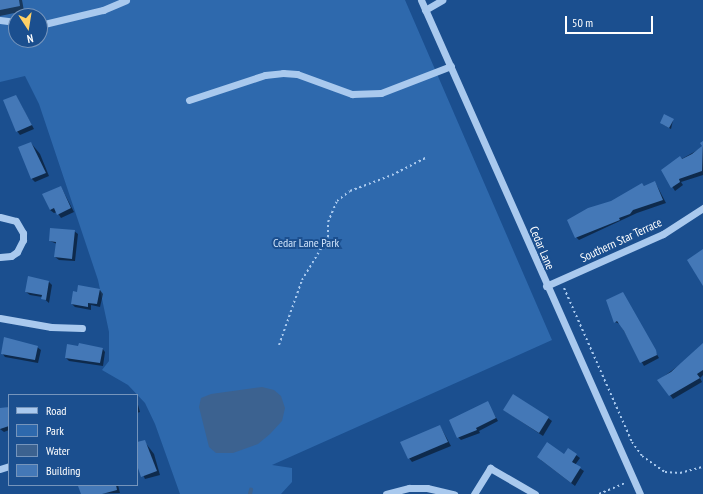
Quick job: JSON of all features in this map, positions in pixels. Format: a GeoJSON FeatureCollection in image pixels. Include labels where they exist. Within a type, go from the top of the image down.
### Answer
{"type":"FeatureCollection","features":[{"type":"Feature","properties":{"kind":"street"},"geometry":{"type":"LineString","coordinates":[[48,23],[102,10],[126,0]]}},
{"type":"Feature","properties":{"kind":"street","name":"Cedar Lane"},"geometry":{"type":"LineString","coordinates":[[421,0],[452,66],[546,286],[640,494]]}},
{"type":"Feature","properties":{"kind":"street"},"geometry":{"type":"LineString","coordinates":[[425,10],[442,0]]}},
{"type":"Feature","properties":{"kind":"street"},"geometry":{"type":"LineString","coordinates":[[189,100],[265,75],[283,73],[297,74],[352,94],[381,94],[452,66]]}},
{"type":"Feature","properties":{"kind":"street","name":"Southern Star Terrace"},"geometry":{"type":"LineString","coordinates":[[546,286],[663,234],[703,208]]}},
{"type":"Feature","properties":{"kind":"street"},"geometry":{"type":"LineString","coordinates":[[0,217],[16,221],[20,226],[23,240],[17,252],[11,256],[0,257]]}},
{"type":"Feature","properties":{"kind":"street"},"geometry":{"type":"LineString","coordinates":[[0,318],[51,327],[82,328]]}},
{"type":"Feature","properties":{"kind":"street"},"geometry":{"type":"LineString","coordinates":[[474,494],[490,468],[534,494]]}},
{"type":"Feature","properties":{"kind":"street"},"geometry":{"type":"LineString","coordinates":[[386,494],[409,488],[427,488],[454,494]]}},
{"type":"Feature","properties":{"kind":"path"},"geometry":{"type":"LineString","coordinates":[[279,345],[302,280],[328,237],[328,222],[337,201],[350,191],[392,175],[426,158]]}},
{"type":"Feature","properties":{"kind":"path"},"geometry":{"type":"LineString","coordinates":[[560,280],[632,442],[642,456],[665,472],[680,473],[703,467]]}},
{"type":"Feature","properties":{"kind":"path"},"geometry":{"type":"LineString","coordinates":[[599,494],[625,482]]}},
{"type":"Feature","properties":{"kind":"green space","name":"Cedar Lane Park"},"geometry":{"type":"Polygon","coordinates":[[[0,0],[405,0],[552,340],[272,465],[292,468],[292,482],[281,494],[180,494],[155,424],[145,403],[128,385],[102,370],[109,361],[109,332],[98,280],[39,104],[25,76],[0,82],[0,0]]]}},
{"type":"Feature","properties":{"kind":"water"},"geometry":{"type":"Polygon","coordinates":[[[262,387],[274,390],[281,396],[285,408],[282,421],[258,444],[233,453],[216,453],[209,447],[199,407],[201,398],[211,394],[262,387]]]}},
{"type":"Feature","properties":{"kind":"building"},"geometry":{"type":"Polygon","coordinates":[[[0,0],[19,0],[20,6],[0,10],[0,0]]]}},
{"type":"Feature","properties":{"kind":"building"},"geometry":{"type":"Polygon","coordinates":[[[16,95],[32,125],[16,132],[3,100],[16,95]]]}},
{"type":"Feature","properties":{"kind":"building"},"geometry":{"type":"Polygon","coordinates":[[[664,114],[674,119],[669,128],[660,123],[664,114]]]}},
{"type":"Feature","properties":{"kind":"building"},"geometry":{"type":"Polygon","coordinates":[[[703,141],[702,171],[679,179],[680,182],[671,188],[661,170],[680,156],[682,159],[692,154],[702,146],[700,143],[703,141]]]}},
{"type":"Feature","properties":{"kind":"building"},"geometry":{"type":"Polygon","coordinates":[[[31,142],[46,173],[31,179],[18,147],[31,142]]]}},
{"type":"Feature","properties":{"kind":"building"},"geometry":{"type":"Polygon","coordinates":[[[655,181],[663,200],[633,210],[630,214],[619,218],[620,220],[575,238],[567,220],[588,208],[611,201],[642,183],[644,186],[655,181]]]}},
{"type":"Feature","properties":{"kind":"building"},"geometry":{"type":"Polygon","coordinates":[[[61,186],[71,208],[57,215],[54,208],[50,210],[42,194],[61,186]]]}},
{"type":"Feature","properties":{"kind":"building"},"geometry":{"type":"Polygon","coordinates":[[[50,228],[75,230],[72,259],[54,257],[56,242],[49,241],[50,228]]]}},
{"type":"Feature","properties":{"kind":"building"},"geometry":{"type":"Polygon","coordinates":[[[703,249],[703,286],[687,260],[703,249]]]}},
{"type":"Feature","properties":{"kind":"building"},"geometry":{"type":"Polygon","coordinates":[[[28,276],[49,281],[46,300],[41,299],[42,295],[25,292],[28,276]]]}},
{"type":"Feature","properties":{"kind":"building"},"geometry":{"type":"Polygon","coordinates":[[[78,285],[100,289],[97,304],[88,303],[88,307],[71,304],[73,291],[77,292],[78,285]]]}},
{"type":"Feature","properties":{"kind":"building"},"geometry":{"type":"Polygon","coordinates":[[[623,292],[656,350],[657,355],[640,363],[624,331],[617,321],[614,323],[606,300],[623,292]]]}},
{"type":"Feature","properties":{"kind":"building"},"geometry":{"type":"Polygon","coordinates":[[[4,337],[38,346],[35,360],[1,354],[4,337]]]}},
{"type":"Feature","properties":{"kind":"building"},"geometry":{"type":"Polygon","coordinates":[[[79,343],[103,348],[100,363],[65,358],[67,344],[78,346],[79,343]]]}},
{"type":"Feature","properties":{"kind":"building"},"geometry":{"type":"Polygon","coordinates":[[[703,343],[703,370],[697,374],[700,378],[669,396],[657,380],[671,372],[703,343]]]}},
{"type":"Feature","properties":{"kind":"building"},"geometry":{"type":"Polygon","coordinates":[[[513,394],[549,417],[539,433],[503,410],[513,394]]]}},
{"type":"Feature","properties":{"kind":"building"},"geometry":{"type":"Polygon","coordinates":[[[488,401],[496,418],[476,428],[477,430],[457,438],[449,420],[488,401]]]}},
{"type":"Feature","properties":{"kind":"building"},"geometry":{"type":"Polygon","coordinates":[[[8,407],[8,426],[0,429],[0,408],[8,407]]]}},
{"type":"Feature","properties":{"kind":"building"},"geometry":{"type":"Polygon","coordinates":[[[440,425],[448,442],[408,459],[400,442],[440,425]]]}},
{"type":"Feature","properties":{"kind":"building"},"geometry":{"type":"Polygon","coordinates":[[[145,440],[157,471],[141,477],[138,468],[138,442],[145,440]]]}},
{"type":"Feature","properties":{"kind":"building"},"geometry":{"type":"Polygon","coordinates":[[[547,442],[564,454],[568,448],[577,454],[572,462],[581,467],[571,483],[537,457],[547,442]]]}},
{"type":"Feature","properties":{"kind":"building"},"geometry":{"type":"Polygon","coordinates":[[[78,486],[116,486],[117,490],[102,494],[81,494],[78,486]]]}},
{"type":"Feature","properties":{"kind":"waterway"},"geometry":{"type":"LineString","coordinates":[[250,494],[251,490]]}}]}
